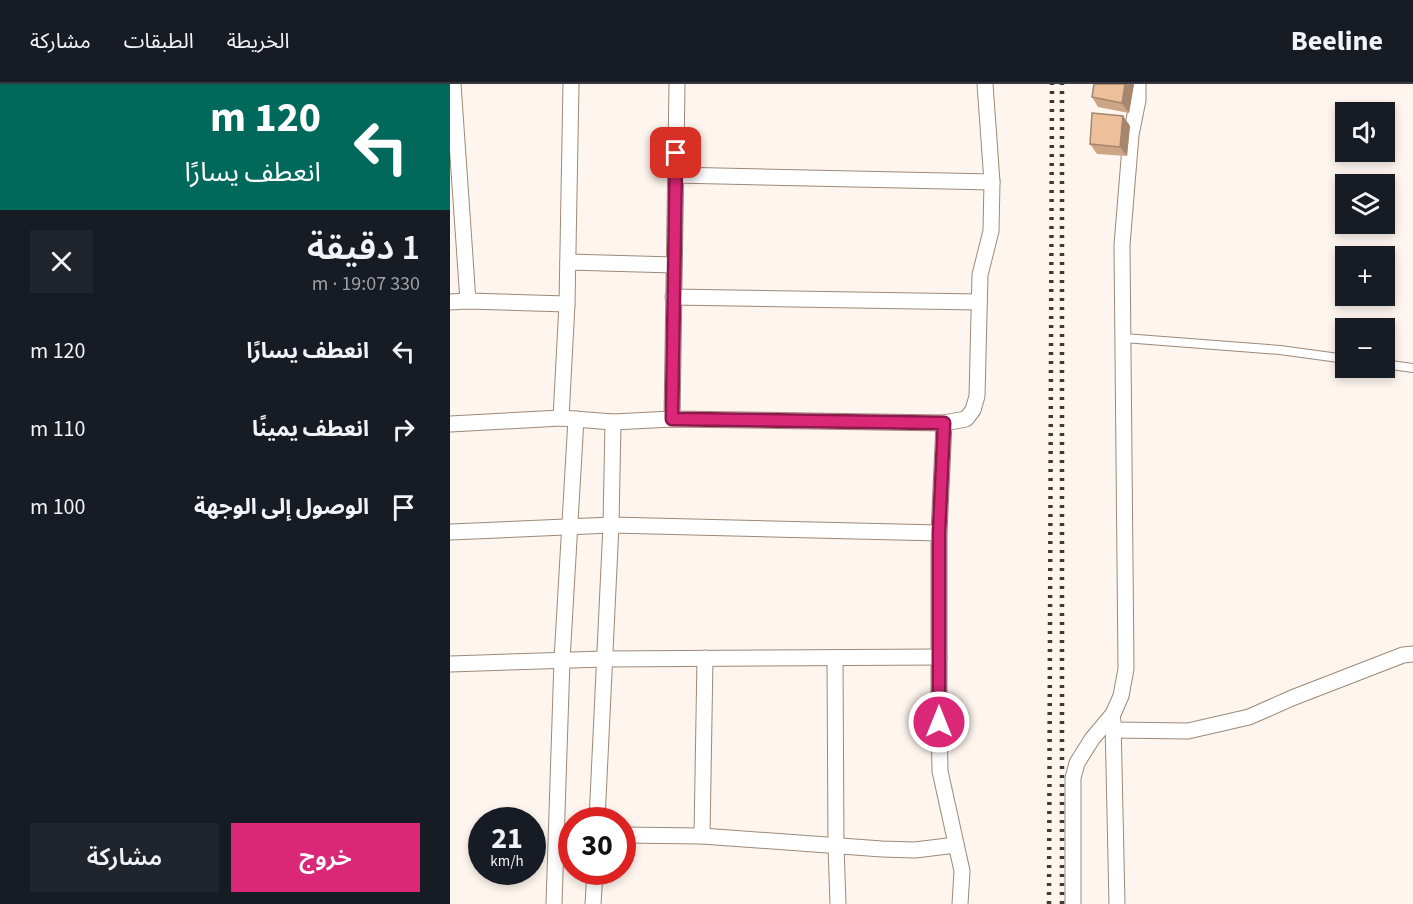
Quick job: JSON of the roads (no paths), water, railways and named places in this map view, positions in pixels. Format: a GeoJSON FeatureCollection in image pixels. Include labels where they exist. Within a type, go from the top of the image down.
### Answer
{"type":"FeatureCollection","features":[{"type":"Feature","properties":{"kind":"street"},"geometry":{"type":"LineString","coordinates":[[453,84],[468,301]]}},
{"type":"Feature","properties":{"kind":"street"},"geometry":{"type":"LineString","coordinates":[[554,904],[569,527],[567,304],[571,84]]}},
{"type":"Feature","properties":{"kind":"street"},"geometry":{"type":"LineString","coordinates":[[672,419],[677,84]]}},
{"type":"Feature","properties":{"kind":"street"},"geometry":{"type":"LineString","coordinates":[[450,424],[569,419],[613,422],[672,419],[944,423],[966,419],[973,410],[977,396],[980,275],[991,231],[992,182],[985,84]]}},
{"type":"Feature","properties":{"kind":"street"},"geometry":{"type":"LineString","coordinates":[[1073,904],[1073,778],[1077,763],[1092,739],[1113,714],[1121,696],[1126,669],[1122,245],[1131,135],[1138,100],[1138,84]]}},
{"type":"Feature","properties":{"kind":"street"},"geometry":{"type":"LineString","coordinates":[[675,175],[992,182]]}},
{"type":"Feature","properties":{"kind":"street"},"geometry":{"type":"LineString","coordinates":[[568,262],[674,265]]}},
{"type":"Feature","properties":{"kind":"street"},"geometry":{"type":"LineString","coordinates":[[673,297],[979,302]]}},
{"type":"Feature","properties":{"kind":"street"},"geometry":{"type":"LineString","coordinates":[[450,302],[567,304]]}},
{"type":"Feature","properties":{"kind":"street"},"geometry":{"type":"LineString","coordinates":[[598,807],[611,525],[613,422]]}},
{"type":"Feature","properties":{"kind":"street"},"geometry":{"type":"LineString","coordinates":[[944,423],[939,533],[940,771],[962,871],[960,904]]}},
{"type":"Feature","properties":{"kind":"street"},"geometry":{"type":"LineString","coordinates":[[450,532],[611,525],[939,533]]}},
{"type":"Feature","properties":{"kind":"street"},"geometry":{"type":"LineString","coordinates":[[1113,730],[1188,731],[1249,717],[1403,655],[1413,654]]}},
{"type":"Feature","properties":{"kind":"street"},"geometry":{"type":"LineString","coordinates":[[450,664],[604,659],[939,657]]}},
{"type":"Feature","properties":{"kind":"street"},"geometry":{"type":"LineString","coordinates":[[702,836],[705,658]]}},
{"type":"Feature","properties":{"kind":"street"},"geometry":{"type":"LineString","coordinates":[[835,658],[838,904]]}},
{"type":"Feature","properties":{"kind":"street"},"geometry":{"type":"LineString","coordinates":[[1113,714],[1117,904]]}},
{"type":"Feature","properties":{"kind":"street"},"geometry":{"type":"LineString","coordinates":[[636,835],[702,836],[915,850],[956,844]]}},
{"type":"Feature","properties":{"kind":"street"},"geometry":{"type":"LineString","coordinates":[[593,904],[594,885]]}},
{"type":"Feature","properties":{"kind":"lane"},"geometry":{"type":"LineString","coordinates":[[1124,338],[1280,350],[1335,358]]}},
{"type":"Feature","properties":{"kind":"lane"},"geometry":{"type":"LineString","coordinates":[[1395,366],[1413,368]]}},
{"type":"Feature","properties":{"kind":"railway"},"geometry":{"type":"LineString","coordinates":[[1049,904],[1052,84]]}},
{"type":"Feature","properties":{"kind":"railway"},"geometry":{"type":"LineString","coordinates":[[1062,84],[1062,904]]}}]}
